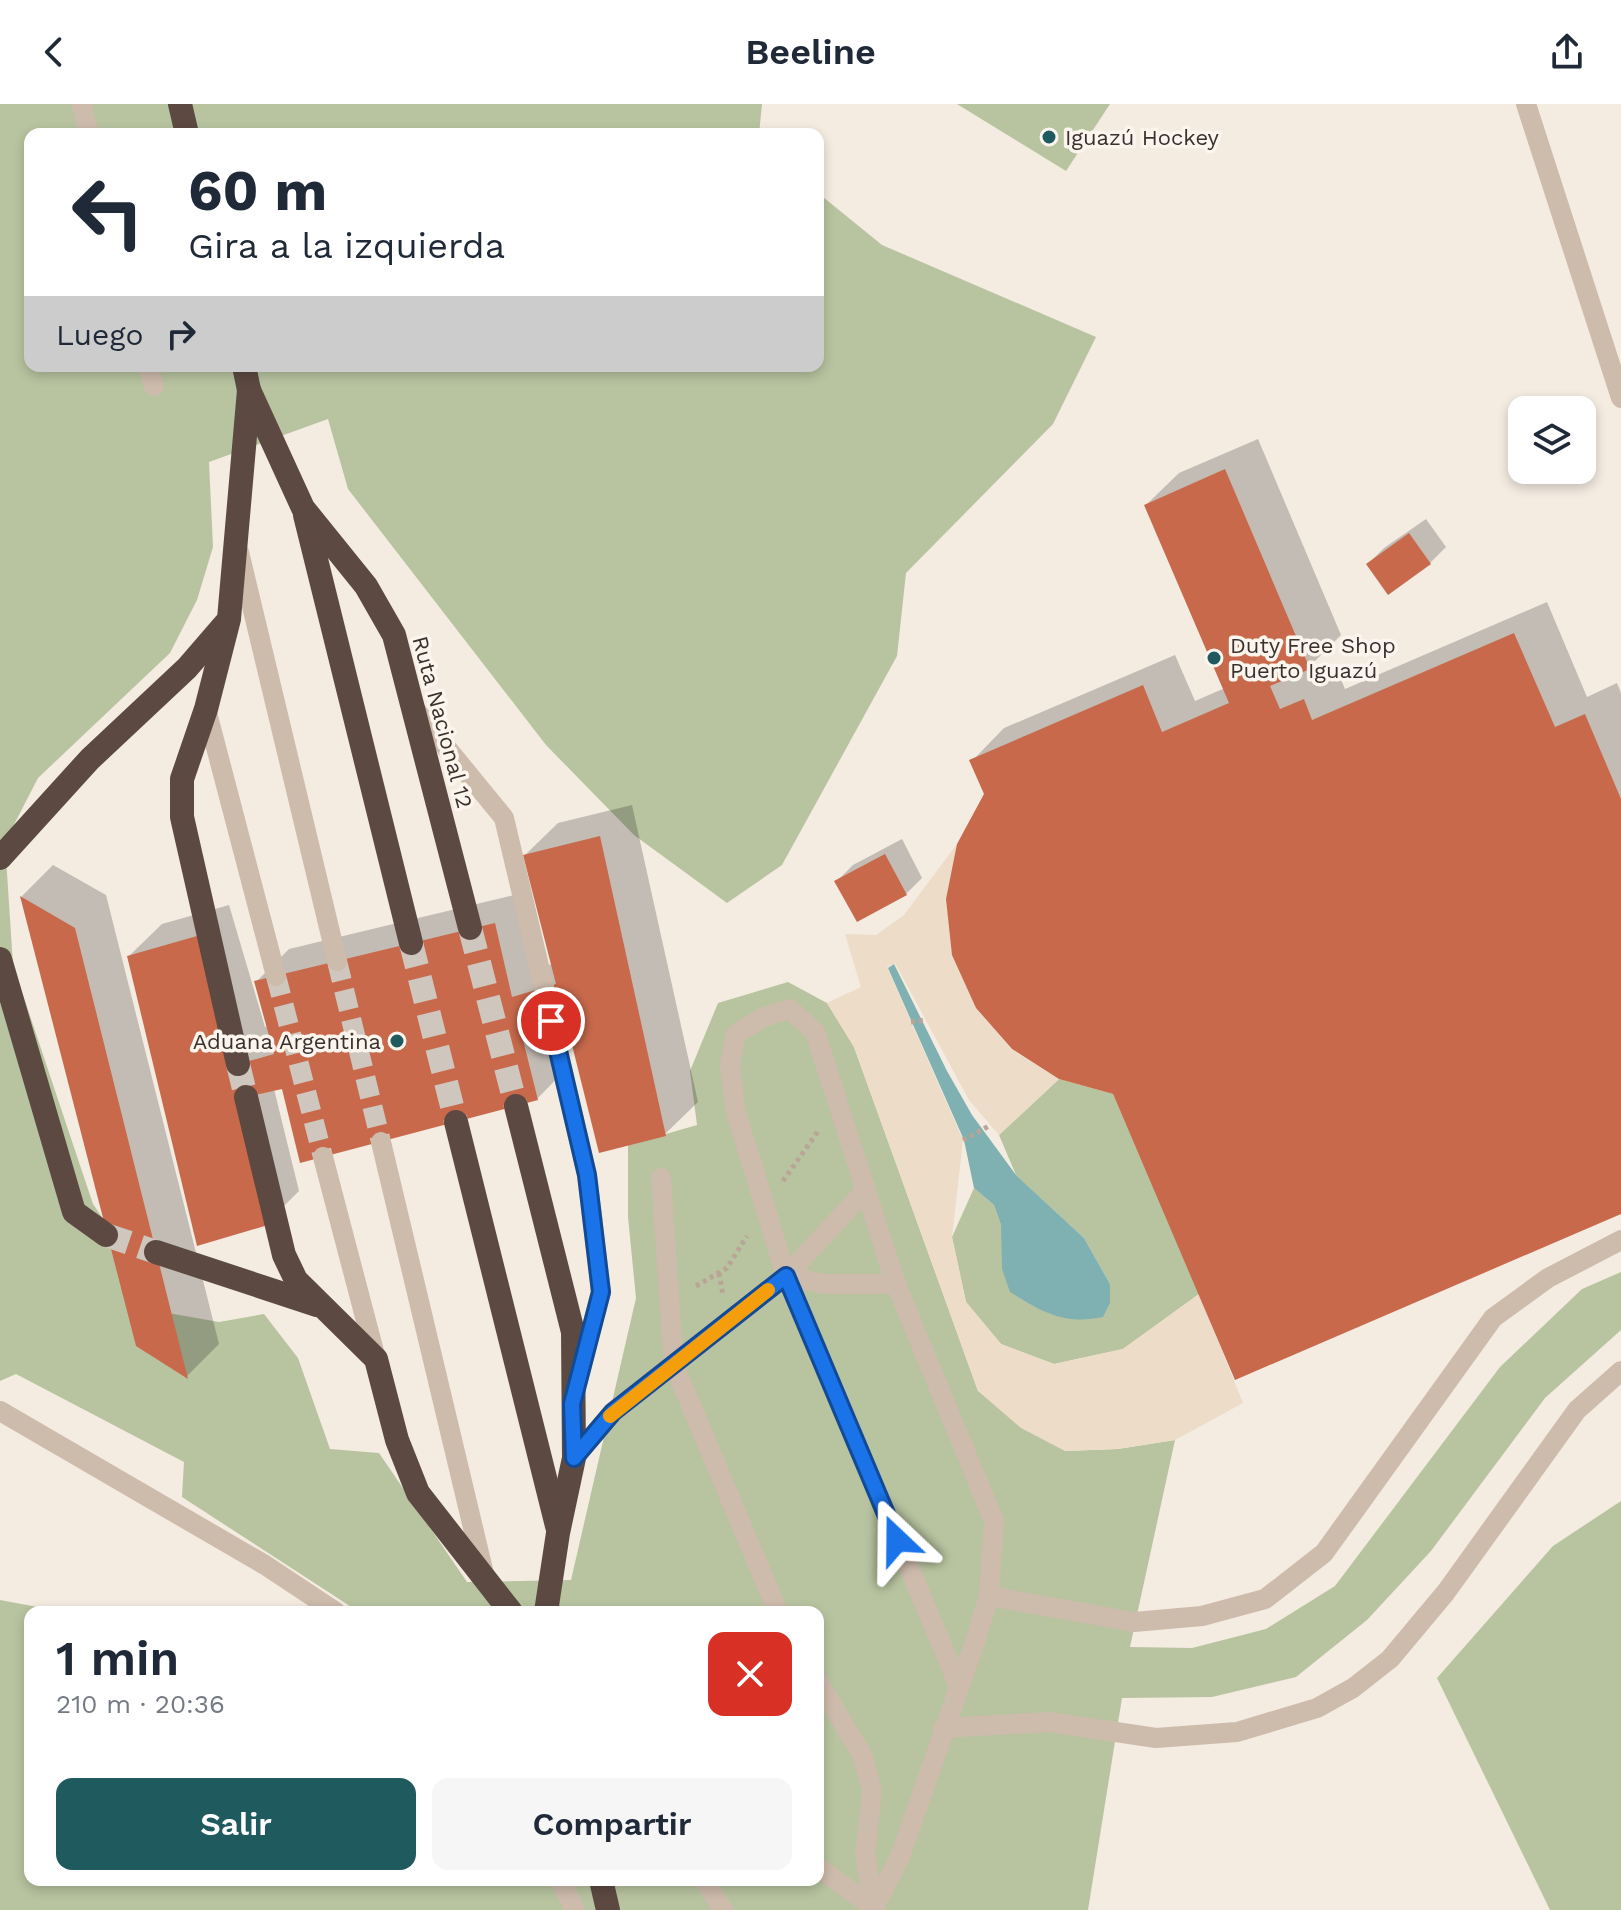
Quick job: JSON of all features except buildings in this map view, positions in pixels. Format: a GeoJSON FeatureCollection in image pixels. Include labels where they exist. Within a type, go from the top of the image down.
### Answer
{"type":"FeatureCollection","features":[{"type":"Feature","properties":{"kind":"highway"},"geometry":{"type":"LineString","coordinates":[[180,104],[186,128]]}},
{"type":"Feature","properties":{"kind":"highway","name":"Ruta Nacional 12"},"geometry":{"type":"LineString","coordinates":[[247,378],[303,508],[411,943]]}},
{"type":"Feature","properties":{"kind":"highway","name":"Ruta Nacional 12"},"geometry":{"type":"LineString","coordinates":[[238,1064],[182,817],[182,779],[206,709],[229,619],[247,378]]}},
{"type":"Feature","properties":{"kind":"highway","name":"Ruta Nacional 12"},"geometry":{"type":"LineString","coordinates":[[303,508],[366,586],[394,635],[470,928]]}},
{"type":"Feature","properties":{"kind":"highway"},"geometry":{"type":"LineString","coordinates":[[0,858],[90,759],[187,668],[229,619]]}},
{"type":"Feature","properties":{"kind":"highway"},"geometry":{"type":"LineString","coordinates":[[0,959],[74,1212],[106,1235]]}},
{"type":"Feature","properties":{"kind":"highway"},"geometry":{"type":"LineString","coordinates":[[246,1097],[284,1255],[296,1280],[376,1359],[397,1440],[418,1493],[506,1606]]}},
{"type":"Feature","properties":{"kind":"highway"},"geometry":{"type":"LineString","coordinates":[[516,1106],[573,1332],[574,1458],[547,1606]]}},
{"type":"Feature","properties":{"kind":"highway"},"geometry":{"type":"LineString","coordinates":[[456,1122],[558,1533]]}},
{"type":"Feature","properties":{"kind":"highway"},"geometry":{"type":"LineString","coordinates":[[156,1252],[322,1307]]}},
{"type":"Feature","properties":{"kind":"highway"},"geometry":{"type":"LineString","coordinates":[[602,1886],[608,1910]]}},
{"type":"Feature","properties":{"kind":"lane"},"geometry":{"type":"LineString","coordinates":[[81,104],[87,128]]}},
{"type":"Feature","properties":{"kind":"lane"},"geometry":{"type":"LineString","coordinates":[[1526,104],[1621,398]]}},
{"type":"Feature","properties":{"kind":"lane"},"geometry":{"type":"LineString","coordinates":[[235,536],[337,961]]}},
{"type":"Feature","properties":{"kind":"lane"},"geometry":{"type":"LineString","coordinates":[[413,707],[504,818],[544,987]]}},
{"type":"Feature","properties":{"kind":"lane"},"geometry":{"type":"LineString","coordinates":[[206,709],[276,976]]}},
{"type":"Feature","properties":{"kind":"lane"},"geometry":{"type":"LineString","coordinates":[[874,1909],[900,1857],[943,1728],[959,1686],[989,1596],[994,1521],[896,1284],[815,1032],[790,1009],[764,1017],[736,1034],[730,1065],[736,1112],[786,1276],[959,1686]]}},
{"type":"Feature","properties":{"kind":"lane"},"geometry":{"type":"LineString","coordinates":[[551,1021],[587,1175],[601,1292],[572,1404]]}},
{"type":"Feature","properties":{"kind":"lane"},"geometry":{"type":"LineString","coordinates":[[381,1142],[485,1580]]}},
{"type":"Feature","properties":{"kind":"lane"},"geometry":{"type":"LineString","coordinates":[[323,1157],[376,1359]]}},
{"type":"Feature","properties":{"kind":"lane"},"geometry":{"type":"LineString","coordinates":[[661,1178],[674,1365],[775,1606]]}},
{"type":"Feature","properties":{"kind":"lane"},"geometry":{"type":"LineString","coordinates":[[574,1458],[613,1412],[786,1276],[865,1191]]}},
{"type":"Feature","properties":{"kind":"lane"},"geometry":{"type":"LineString","coordinates":[[989,1596],[1134,1622],[1202,1616],[1265,1599],[1324,1553],[1493,1318],[1548,1278],[1621,1240]]}},
{"type":"Feature","properties":{"kind":"lane"},"geometry":{"type":"LineString","coordinates":[[786,1276],[825,1284],[896,1284]]}},
{"type":"Feature","properties":{"kind":"lane"},"geometry":{"type":"LineString","coordinates":[[943,1728],[1049,1722],[1156,1738],[1237,1732],[1317,1708],[1353,1688],[1390,1659],[1446,1592],[1577,1410],[1621,1371]]}},
{"type":"Feature","properties":{"kind":"lane"},"geometry":{"type":"LineString","coordinates":[[0,1411],[265,1565],[327,1606]]}},
{"type":"Feature","properties":{"kind":"lane"},"geometry":{"type":"LineString","coordinates":[[824,1691],[862,1755],[872,1790],[865,1854],[874,1909]]}},
{"type":"Feature","properties":{"kind":"lane"},"geometry":{"type":"LineString","coordinates":[[824,1872],[874,1909]]}},
{"type":"Feature","properties":{"kind":"lane"},"geometry":{"type":"LineString","coordinates":[[563,1886],[575,1910]]}},
{"type":"Feature","properties":{"kind":"lane"},"geometry":{"type":"LineString","coordinates":[[708,1886],[723,1910]]}},
{"type":"Feature","properties":{"kind":"path"},"geometry":{"type":"LineString","coordinates":[[911,1022],[926,1020]]}},
{"type":"Feature","properties":{"kind":"path"},"geometry":{"type":"LineString","coordinates":[[963,1140],[991,1125]]}},
{"type":"Feature","properties":{"kind":"green space"},"geometry":{"type":"Polygon","coordinates":[[[0,104],[762,104],[760,128],[24,128],[24,372],[824,372],[824,198],[882,245],[1096,337],[1053,424],[906,573],[897,656],[782,865],[727,903],[634,835],[546,745],[348,489],[328,419],[209,462],[213,547],[197,600],[170,653],[38,778],[5,842],[13,965],[93,1204],[168,1313],[219,1322],[264,1314],[298,1358],[330,1449],[379,1453],[467,1582],[571,1580],[636,1298],[628,1217],[628,1145],[697,1125],[690,1071],[718,1003],[788,982],[827,1003],[854,1047],[978,1391],[1065,1451],[1118,1449],[1175,1440],[1130,1647],[1192,1648],[1266,1629],[1335,1586],[1500,1367],[1582,1289],[1621,1272],[1621,1330],[1545,1398],[1431,1551],[1367,1620],[1296,1677],[1212,1697],[1122,1698],[1088,1910],[0,1910],[0,1600],[32,1606],[24,1606],[24,1886],[824,1886],[824,1606],[350,1606],[182,1497],[184,1462],[16,1374],[0,1381],[0,104]]]}},
{"type":"Feature","properties":{"kind":"green space","name":"Iguazú Hockey"},"geometry":{"type":"Polygon","coordinates":[[[957,104],[1110,104],[1066,171],[957,104]]]}},
{"type":"Feature","properties":{"kind":"green space"},"geometry":{"type":"Polygon","coordinates":[[[1059,1079],[1113,1094],[1199,1294],[1123,1349],[1054,1364],[1001,1344],[966,1302],[952,1237],[974,1188],[994,1205],[1001,1225],[1110,1303],[1110,1284],[1084,1238],[1016,1175],[999,1135],[1059,1079]]]}},
{"type":"Feature","properties":{"kind":"green space"},"geometry":{"type":"Polygon","coordinates":[[[1621,1501],[1621,1910],[1550,1910],[1437,1678],[1553,1546],[1621,1501]]]}},
{"type":"Feature","properties":{"kind":"shaded area"},"geometry":{"type":"Polygon","coordinates":[[[957,844],[976,1008],[1011,1049],[1059,1079],[999,1135],[969,1100],[895,963],[887,967],[963,1140],[952,1237],[966,1302],[1001,1344],[1054,1364],[1123,1349],[1199,1294],[1243,1403],[1175,1440],[1117,1449],[1065,1451],[1021,1428],[978,1391],[854,1047],[827,1003],[861,987],[845,934],[876,935],[904,915],[957,844]]]}},
{"type":"Feature","properties":{"kind":"water"},"geometry":{"type":"Polygon","coordinates":[[[894,964],[972,1115],[1016,1175],[1084,1238],[1110,1284],[1110,1303],[1103,1317],[1065,1318],[1010,1292],[1002,1269],[1001,1225],[994,1205],[974,1188],[964,1140],[888,968],[894,964]]]}},
{"type":"Feature","properties":{"kind":"tunnel"},"geometry":{"type":"LineString","coordinates":[[470,928],[516,1106]]}},
{"type":"Feature","properties":{"kind":"tunnel"},"geometry":{"type":"LineString","coordinates":[[411,943],[456,1122]]}},
{"type":"Feature","properties":{"kind":"tunnel"},"geometry":{"type":"LineString","coordinates":[[337,961],[381,1142]]}},
{"type":"Feature","properties":{"kind":"tunnel"},"geometry":{"type":"LineString","coordinates":[[276,976],[323,1157]]}},
{"type":"Feature","properties":{"kind":"tunnel"},"geometry":{"type":"LineString","coordinates":[[544,987],[551,1021]]}},
{"type":"Feature","properties":{"kind":"tunnel"},"geometry":{"type":"LineString","coordinates":[[238,1064],[246,1097]]}},
{"type":"Feature","properties":{"kind":"tunnel"},"geometry":{"type":"LineString","coordinates":[[106,1235],[156,1252]]}},
{"type":"Feature","properties":{"kind":"slow traffic"},"geometry":{"type":"LineString","coordinates":[[610,1416],[768,1290]]}},
{"type":"Feature","properties":{"kind":"place","name":"Iguazú Hockey"},"geometry":{"type":"Point","coordinates":[1049,137]}},
{"type":"Feature","properties":{"kind":"place","name":"Duty Free Shop Puerto Iguazú"},"geometry":{"type":"Point","coordinates":[1214,658]}},
{"type":"Feature","properties":{"kind":"place","name":"Aduana Argentina"},"geometry":{"type":"Point","coordinates":[397,1041]}},
{"type":"Feature","properties":{"kind":"route"},"geometry":{"type":"LineString","coordinates":[[551,1021],[587,1175],[601,1292],[572,1404],[574,1458],[613,1412],[786,1276],[897,1540]]}}]}
